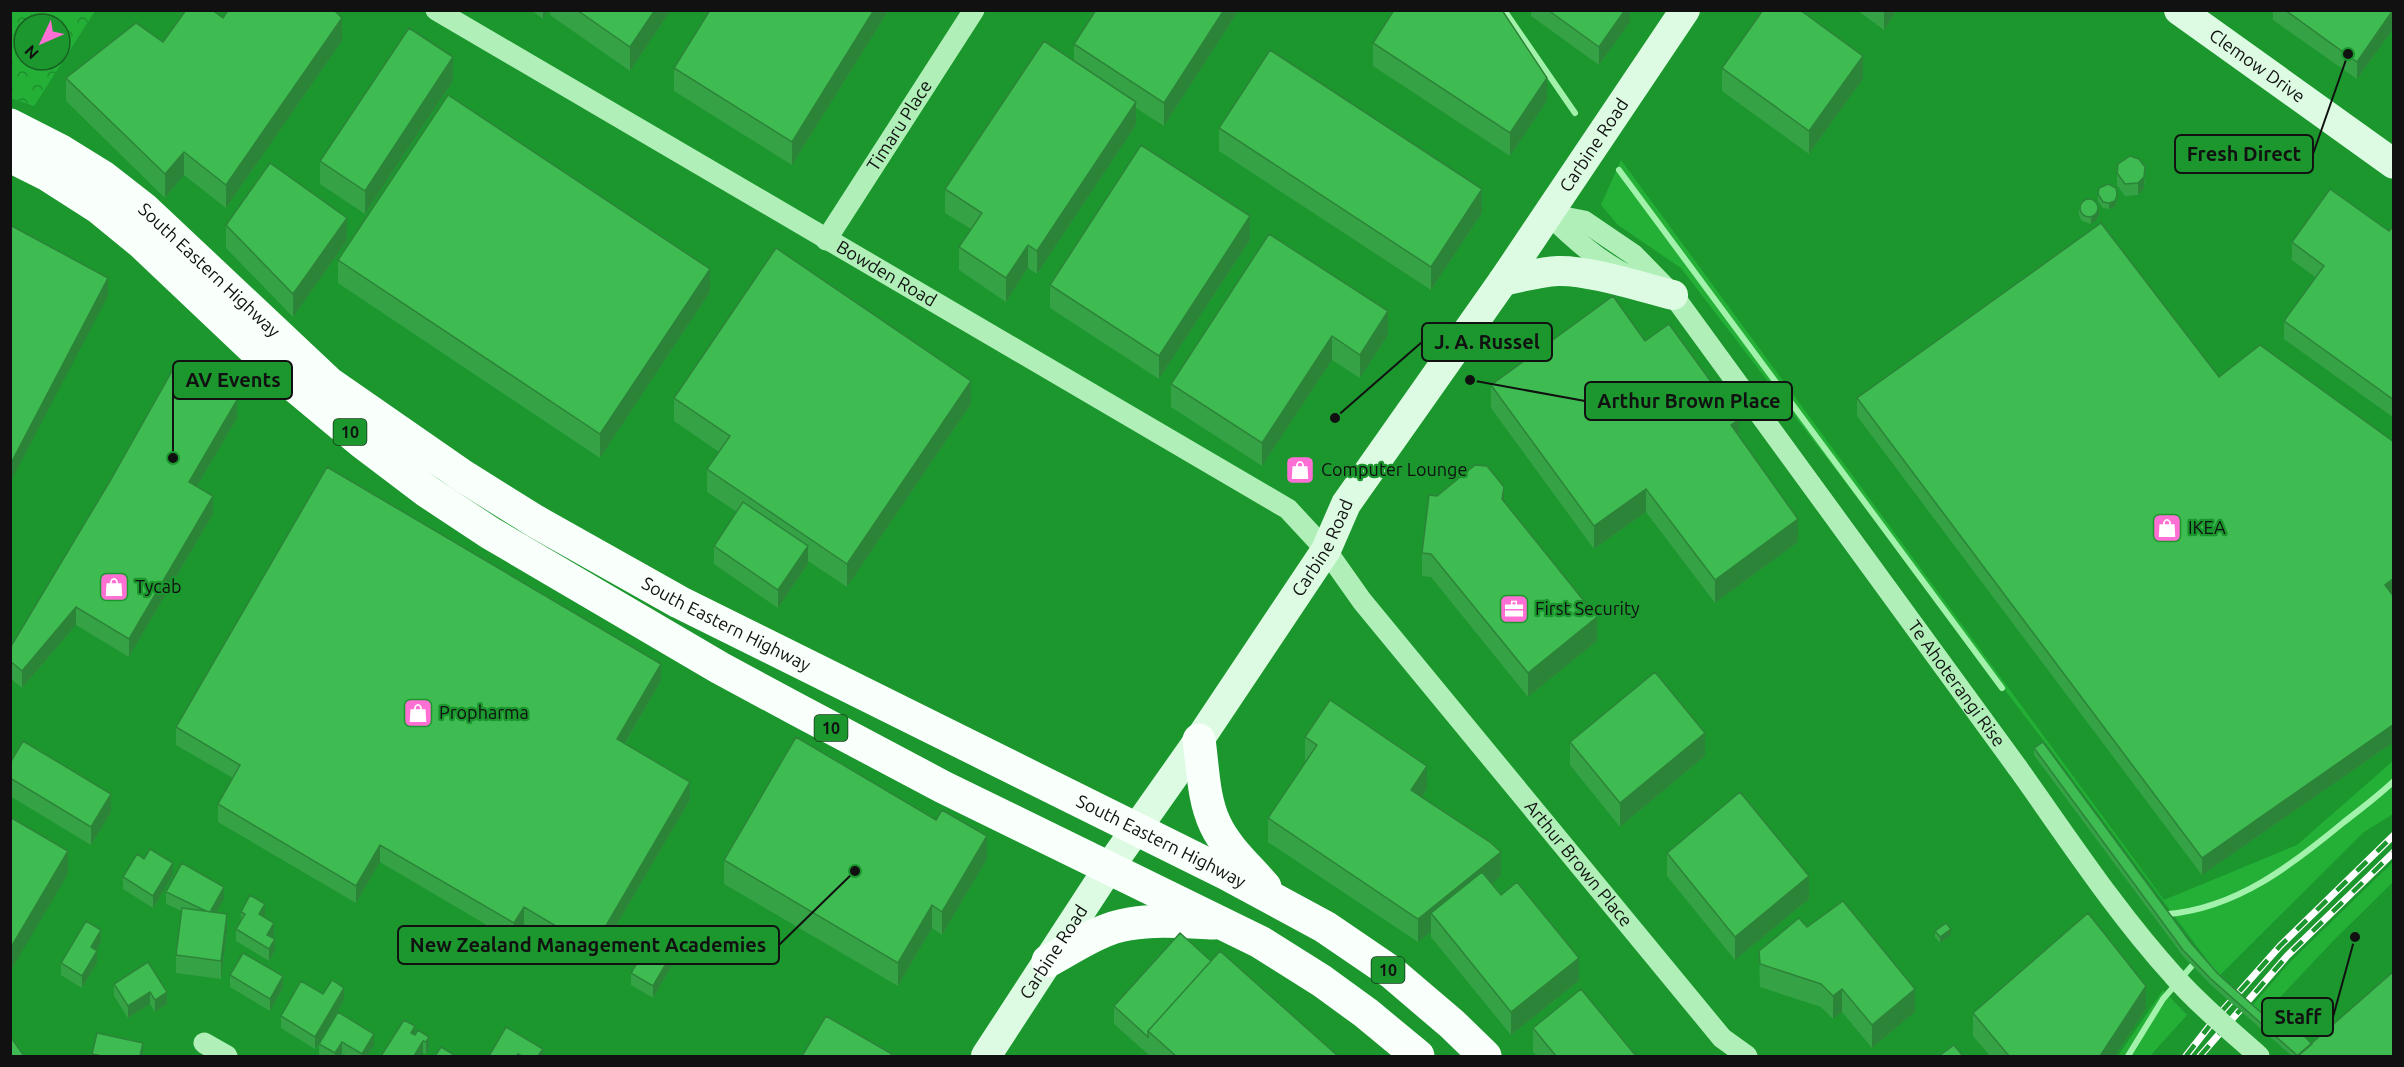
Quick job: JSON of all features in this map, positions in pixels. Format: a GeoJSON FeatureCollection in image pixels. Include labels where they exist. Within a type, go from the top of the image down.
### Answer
{"type":"FeatureCollection","features":[{"type":"Feature","properties":{"kind":"main road","name":"Carbine Road"},"geometry":{"type":"LineString","coordinates":[[986,1056],[1108,868],[1199,740],[1326,550],[1346,504],[1503,281],[1684,10]]}},
{"type":"Feature","properties":{"kind":"main road","name":"Clemow Drive"},"geometry":{"type":"LineString","coordinates":[[2179,10],[2394,164]]}},
{"type":"Feature","properties":{"kind":"main road","name":"South Eastern Highway"},"geometry":{"type":"LineString","coordinates":[[10,125],[61,151],[102,177],[144,209],[329,383],[463,476],[535,521],[679,602],[1137,829],[1325,927],[1391,972],[1452,1024],[1485,1056]]}},
{"type":"Feature","properties":{"kind":"main road","name":"South Eastern Highway"},"geometry":{"type":"LineString","coordinates":[[10,156],[48,175],[98,207],[142,243],[278,372],[362,442],[428,492],[490,533],[720,668],[798,710],[943,787],[1260,942],[1322,981],[1366,1013],[1418,1056]]}},
{"type":"Feature","properties":{"kind":"main road"},"geometry":{"type":"LineString","coordinates":[[1503,281],[1560,271],[1673,295]]}},
{"type":"Feature","properties":{"kind":"main road"},"geometry":{"type":"LineString","coordinates":[[1199,740],[1208,805],[1215,825],[1227,843],[1278,901]]}},
{"type":"Feature","properties":{"kind":"main road"},"geometry":{"type":"LineString","coordinates":[[1048,961],[1108,930],[1128,924],[1153,921],[1225,923]]}},
{"type":"Feature","properties":{"kind":"street","name":"Bowden Road"},"geometry":{"type":"LineString","coordinates":[[436,10],[1288,509],[1326,550]]}},
{"type":"Feature","properties":{"kind":"street","name":"Timaru Place"},"geometry":{"type":"LineString","coordinates":[[826,240],[974,10]]}},
{"type":"Feature","properties":{"kind":"street","name":"Te Ahoterangi Rise"},"geometry":{"type":"LineString","coordinates":[[1548,214],[1584,221],[1634,255],[1673,295],[2133,927],[2172,975],[2198,1002],[2259,1056]]}},
{"type":"Feature","properties":{"kind":"street","name":"Arthur Brown Place"},"geometry":{"type":"LineString","coordinates":[[1326,550],[1362,601],[1722,1038],[1747,1056]]}},
{"type":"Feature","properties":{"kind":"street"},"geometry":{"type":"LineString","coordinates":[[204,1043],[227,1056]]}},
{"type":"Feature","properties":{"kind":"green space"},"geometry":{"type":"Polygon","coordinates":[[[11,10],[95,11],[72,47],[72,12],[12,12],[12,72],[56,72],[34,106],[11,98],[11,10]]]}},
{"type":"Feature","properties":{"kind":"green space"},"geometry":{"type":"Polygon","coordinates":[[[1621,160],[2164,900],[2297,845],[2393,761],[2393,814],[2364,832],[2219,976],[2047,745],[1681,268],[1618,225],[1601,205],[1621,160]]]}},
{"type":"Feature","properties":{"kind":"green space"},"geometry":{"type":"Polygon","coordinates":[[[2393,862],[2393,882],[2269,1009],[2284,1036],[2252,1006],[2289,963],[2393,862]]]}},
{"type":"Feature","properties":{"kind":"green space"},"geometry":{"type":"Polygon","coordinates":[[[2163,990],[2187,1015],[2150,1056],[2118,1056],[2163,990]]]}},
{"type":"Feature","properties":{"kind":"building"},"geometry":{"type":"Polygon","coordinates":[[[186,10],[212,10],[223,18],[228,10],[334,10],[342,18],[226,185],[184,152],[165,174],[66,78],[136,23],[163,42],[186,10]]]}},
{"type":"Feature","properties":{"kind":"building"},"geometry":{"type":"Polygon","coordinates":[[[577,10],[655,10],[630,47],[577,10]]]}},
{"type":"Feature","properties":{"kind":"building"},"geometry":{"type":"Polygon","coordinates":[[[710,10],[874,10],[792,142],[674,68],[710,10]]]}},
{"type":"Feature","properties":{"kind":"building"},"geometry":{"type":"Polygon","coordinates":[[[1096,10],[1224,10],[1164,103],[1074,44],[1096,10]]]}},
{"type":"Feature","properties":{"kind":"building"},"geometry":{"type":"Polygon","coordinates":[[[1394,10],[1502,10],[1547,78],[1510,133],[1373,43],[1394,10]]]}},
{"type":"Feature","properties":{"kind":"building"},"geometry":{"type":"Polygon","coordinates":[[[1548,10],[1625,10],[1599,47],[1548,10]]]}},
{"type":"Feature","properties":{"kind":"building"},"geometry":{"type":"Polygon","coordinates":[[[1763,10],[1800,10],[1863,56],[1809,131],[1722,68],[1763,10]]]}},
{"type":"Feature","properties":{"kind":"building"},"geometry":{"type":"Polygon","coordinates":[[[2285,10],[2393,10],[2357,62],[2285,10]]]}},
{"type":"Feature","properties":{"kind":"building"},"geometry":{"type":"Polygon","coordinates":[[[409,28],[453,57],[365,191],[320,161],[409,28]]]}},
{"type":"Feature","properties":{"kind":"building"},"geometry":{"type":"Polygon","coordinates":[[[1044,41],[1136,102],[1037,251],[1028,245],[1006,278],[959,247],[982,213],[945,189],[1044,41]]]}},
{"type":"Feature","properties":{"kind":"building"},"geometry":{"type":"Polygon","coordinates":[[[1270,50],[1482,189],[1431,267],[1219,128],[1270,50]]]}},
{"type":"Feature","properties":{"kind":"building"},"geometry":{"type":"Polygon","coordinates":[[[448,95],[710,269],[600,434],[338,260],[448,95]]]}},
{"type":"Feature","properties":{"kind":"building"},"geometry":{"type":"Polygon","coordinates":[[[1141,145],[1250,216],[1159,356],[1050,285],[1141,145]]]}},
{"type":"Feature","properties":{"kind":"building"},"geometry":{"type":"Polygon","coordinates":[[[2130,156],[2139,159],[2145,167],[2144,177],[2138,183],[2125,184],[2117,173],[2118,164],[2130,156]]]}},
{"type":"Feature","properties":{"kind":"building"},"geometry":{"type":"Polygon","coordinates":[[[270,163],[347,218],[293,294],[226,225],[270,163]]]}},
{"type":"Feature","properties":{"kind":"building"},"geometry":{"type":"Polygon","coordinates":[[[2108,184],[2116,188],[2117,195],[2115,201],[2109,203],[2103,202],[2098,194],[2099,188],[2108,184]]]}},
{"type":"Feature","properties":{"kind":"building"},"geometry":{"type":"Polygon","coordinates":[[[2330,189],[2389,231],[2394,225],[2394,400],[2284,321],[2324,266],[2292,242],[2330,189]]]}},
{"type":"Feature","properties":{"kind":"building"},"geometry":{"type":"Polygon","coordinates":[[[2085,199],[2093,199],[2098,204],[2096,215],[2085,217],[2080,212],[2080,204],[2085,199]]]}},
{"type":"Feature","properties":{"kind":"building","name":"IKEA"},"geometry":{"type":"Polygon","coordinates":[[[2101,223],[2219,377],[2260,345],[2394,442],[2394,578],[2385,585],[2394,597],[2394,724],[2202,858],[1857,398],[2101,223]]]}},
{"type":"Feature","properties":{"kind":"building"},"geometry":{"type":"Polygon","coordinates":[[[10,225],[108,278],[10,465],[10,225]]]}},
{"type":"Feature","properties":{"kind":"building"},"geometry":{"type":"Polygon","coordinates":[[[1269,234],[1388,311],[1360,355],[1332,336],[1262,443],[1171,384],[1269,234]]]}},
{"type":"Feature","properties":{"kind":"building"},"geometry":{"type":"Polygon","coordinates":[[[776,248],[971,381],[847,564],[707,469],[730,436],[674,398],[776,248]]]}},
{"type":"Feature","properties":{"kind":"building"},"geometry":{"type":"Polygon","coordinates":[[[1613,296],[1645,341],[1669,324],[1739,420],[1731,425],[1798,519],[1715,580],[1646,489],[1594,526],[1491,385],[1613,296]]]}},
{"type":"Feature","properties":{"kind":"building"},"geometry":{"type":"Polygon","coordinates":[[[176,364],[237,400],[189,482],[213,496],[129,639],[76,607],[22,671],[10,661],[10,648],[110,481],[176,364]]]}},
{"type":"Feature","properties":{"kind":"building","name":"First Security"},"geometry":{"type":"Polygon","coordinates":[[[1475,465],[1487,466],[1504,487],[1502,499],[1597,617],[1528,673],[1431,554],[1422,553],[1429,495],[1437,496],[1475,465]]]}},
{"type":"Feature","properties":{"kind":"building","name":"Propharma"},"geometry":{"type":"Polygon","coordinates":[[[327,467],[661,664],[617,739],[690,782],[593,948],[524,907],[514,923],[380,845],[356,886],[218,804],[240,765],[176,727],[327,467]]]}},
{"type":"Feature","properties":{"kind":"building"},"geometry":{"type":"Polygon","coordinates":[[[743,502],[808,546],[778,590],[714,546],[743,502]]]}},
{"type":"Feature","properties":{"kind":"building"},"geometry":{"type":"Polygon","coordinates":[[[1655,672],[1705,733],[1620,803],[1570,742],[1655,672]]]}},
{"type":"Feature","properties":{"kind":"building"},"geometry":{"type":"Polygon","coordinates":[[[1330,700],[1427,766],[1411,790],[1490,842],[1501,852],[1418,919],[1268,818],[1317,745],[1305,737],[1330,700]]]}},
{"type":"Feature","properties":{"kind":"building"},"geometry":{"type":"Polygon","coordinates":[[[796,737],[936,820],[942,810],[987,836],[942,912],[932,905],[898,963],[724,860],[796,737]]]}},
{"type":"Feature","properties":{"kind":"building"},"geometry":{"type":"Polygon","coordinates":[[[23,741],[111,794],[91,827],[10,778],[10,763],[23,741]]]}},
{"type":"Feature","properties":{"kind":"building"},"geometry":{"type":"Polygon","coordinates":[[[2043,742],[2191,943],[2218,974],[2285,1034],[2293,1025],[2312,1044],[2298,1056],[2211,979],[2183,950],[2034,748],[2043,742]]]}},
{"type":"Feature","properties":{"kind":"building"},"geometry":{"type":"Polygon","coordinates":[[[1740,792],[1809,876],[1735,937],[1667,853],[1740,792]]]}},
{"type":"Feature","properties":{"kind":"building"},"geometry":{"type":"Polygon","coordinates":[[[10,817],[68,851],[10,949],[10,817]]]}},
{"type":"Feature","properties":{"kind":"building"},"geometry":{"type":"Polygon","coordinates":[[[150,849],[173,863],[153,896],[123,877],[137,854],[144,859],[150,849]]]}},
{"type":"Feature","properties":{"kind":"building"},"geometry":{"type":"Polygon","coordinates":[[[182,863],[224,887],[210,912],[166,892],[182,863]]]}},
{"type":"Feature","properties":{"kind":"building"},"geometry":{"type":"Polygon","coordinates":[[[1482,872],[1501,895],[1517,882],[1579,958],[1511,1012],[1431,913],[1482,872]]]}},
{"type":"Feature","properties":{"kind":"building"},"geometry":{"type":"Polygon","coordinates":[[[250,895],[265,904],[259,914],[274,923],[267,935],[275,939],[269,949],[236,929],[245,914],[241,912],[250,895]]]}},
{"type":"Feature","properties":{"kind":"building"},"geometry":{"type":"Polygon","coordinates":[[[1843,901],[1915,989],[1872,1025],[1842,989],[1833,996],[1821,984],[1760,964],[1759,951],[1799,918],[1807,927],[1843,901]]]}},
{"type":"Feature","properties":{"kind":"building"},"geometry":{"type":"Polygon","coordinates":[[[182,908],[227,914],[221,961],[176,955],[182,908]]]}},
{"type":"Feature","properties":{"kind":"building"},"geometry":{"type":"Polygon","coordinates":[[[2088,913],[2146,986],[2100,1056],[2009,1056],[1973,1013],[2088,913]]]}},
{"type":"Feature","properties":{"kind":"building"},"geometry":{"type":"Polygon","coordinates":[[[86,921],[101,930],[91,947],[97,951],[82,976],[61,963],[86,921]]]}},
{"type":"Feature","properties":{"kind":"building"},"geometry":{"type":"Polygon","coordinates":[[[1946,923],[1951,929],[1940,937],[1935,931],[1946,923]]]}},
{"type":"Feature","properties":{"kind":"building"},"geometry":{"type":"Polygon","coordinates":[[[659,926],[681,938],[653,986],[631,973],[659,926]]]}},
{"type":"Feature","properties":{"kind":"building"},"geometry":{"type":"Polygon","coordinates":[[[1180,933],[1211,961],[1148,1031],[1148,1037],[1114,1006],[1180,933]]]}},
{"type":"Feature","properties":{"kind":"building"},"geometry":{"type":"Polygon","coordinates":[[[1220,951],[1338,1056],[1176,1056],[1148,1031],[1220,951]]]}},
{"type":"Feature","properties":{"kind":"building"},"geometry":{"type":"Polygon","coordinates":[[[243,953],[283,976],[270,999],[230,975],[243,953]]]}},
{"type":"Feature","properties":{"kind":"building"},"geometry":{"type":"Polygon","coordinates":[[[148,962],[167,992],[155,1000],[150,992],[128,1006],[114,984],[148,962]]]}},
{"type":"Feature","properties":{"kind":"building"},"geometry":{"type":"Polygon","coordinates":[[[2394,971],[2394,1056],[2297,1056],[2394,971]]]}},
{"type":"Feature","properties":{"kind":"building"},"geometry":{"type":"Polygon","coordinates":[[[332,980],[344,988],[315,1037],[281,1016],[301,981],[323,994],[332,980]]]}},
{"type":"Feature","properties":{"kind":"building"},"geometry":{"type":"Polygon","coordinates":[[[1581,989],[1636,1056],[1556,1056],[1533,1028],[1581,989]]]}},
{"type":"Feature","properties":{"kind":"building"},"geometry":{"type":"Polygon","coordinates":[[[338,1012],[374,1034],[362,1054],[342,1042],[335,1053],[319,1044],[338,1012]]]}},
{"type":"Feature","properties":{"kind":"building"},"geometry":{"type":"Polygon","coordinates":[[[826,1016],[892,1054],[890,1056],[802,1056],[826,1016]]]}},
{"type":"Feature","properties":{"kind":"building"},"geometry":{"type":"Polygon","coordinates":[[[404,1020],[415,1026],[411,1033],[415,1035],[418,1030],[429,1037],[426,1042],[423,1041],[414,1056],[381,1056],[404,1020]]]}},
{"type":"Feature","properties":{"kind":"building"},"geometry":{"type":"Polygon","coordinates":[[[506,1027],[543,1049],[538,1056],[518,1054],[517,1056],[489,1056],[506,1027]]]}},
{"type":"Feature","properties":{"kind":"building"},"geometry":{"type":"Polygon","coordinates":[[[97,1033],[143,1043],[140,1056],[92,1054],[97,1033]]]}},
{"type":"Feature","properties":{"kind":"building"},"geometry":{"type":"Polygon","coordinates":[[[10,1036],[24,1056],[10,1056],[10,1036]]]}},
{"type":"Feature","properties":{"kind":"building"},"geometry":{"type":"Polygon","coordinates":[[[1954,1045],[1963,1056],[1939,1056],[1954,1045]]]}},
{"type":"Feature","properties":{"kind":"building"},"geometry":{"type":"Polygon","coordinates":[[[441,1047],[456,1056],[435,1056],[441,1047]]]}},
{"type":"Feature","properties":{"kind":"waterway"},"geometry":{"type":"LineString","coordinates":[[1504,10],[1575,113]]}},
{"type":"Feature","properties":{"kind":"waterway"},"geometry":{"type":"LineString","coordinates":[[1619,170],[2002,688]]}},
{"type":"Feature","properties":{"kind":"waterway"},"geometry":{"type":"LineString","coordinates":[[2168,914],[2217,903],[2262,882],[2304,854],[2394,781]]}},
{"type":"Feature","properties":{"kind":"waterway"},"geometry":{"type":"LineString","coordinates":[[2128,1056],[2163,999],[2197,960]]}},
{"type":"Feature","properties":{"kind":"railway"},"geometry":{"type":"LineString","coordinates":[[2186,1056],[2215,1019],[2280,946],[2394,835]]}},
{"type":"Feature","properties":{"kind":"railway"},"geometry":{"type":"LineString","coordinates":[[2200,1056],[2287,956],[2394,852]]}},
{"type":"Feature","properties":{"kind":"place","name":"Fresh Direct"},"geometry":{"type":"Point","coordinates":[2348,54]}},
{"type":"Feature","properties":{"kind":"place","name":"Arthur Brown Place"},"geometry":{"type":"Point","coordinates":[1470,380]}},
{"type":"Feature","properties":{"kind":"place","name":"J. A. Russel"},"geometry":{"type":"Point","coordinates":[1335,418]}},
{"type":"Feature","properties":{"kind":"place","name":"AV Events"},"geometry":{"type":"Point","coordinates":[173,458]}},
{"type":"Feature","properties":{"kind":"place","name":"Computer Lounge"},"geometry":{"type":"Point","coordinates":[1300,470]}},
{"type":"Feature","properties":{"kind":"place","name":"IKEA"},"geometry":{"type":"Point","coordinates":[2167,528]}},
{"type":"Feature","properties":{"kind":"place","name":"Tycab"},"geometry":{"type":"Point","coordinates":[114,587]}},
{"type":"Feature","properties":{"kind":"place","name":"First Security"},"geometry":{"type":"Point","coordinates":[1514,609]}},
{"type":"Feature","properties":{"kind":"place","name":"Propharma"},"geometry":{"type":"Point","coordinates":[418,713]}},
{"type":"Feature","properties":{"kind":"place","name":"New Zealand Management Academies"},"geometry":{"type":"Point","coordinates":[855,871]}},
{"type":"Feature","properties":{"kind":"place","name":"Staff"},"geometry":{"type":"Point","coordinates":[2355,937]}}]}
